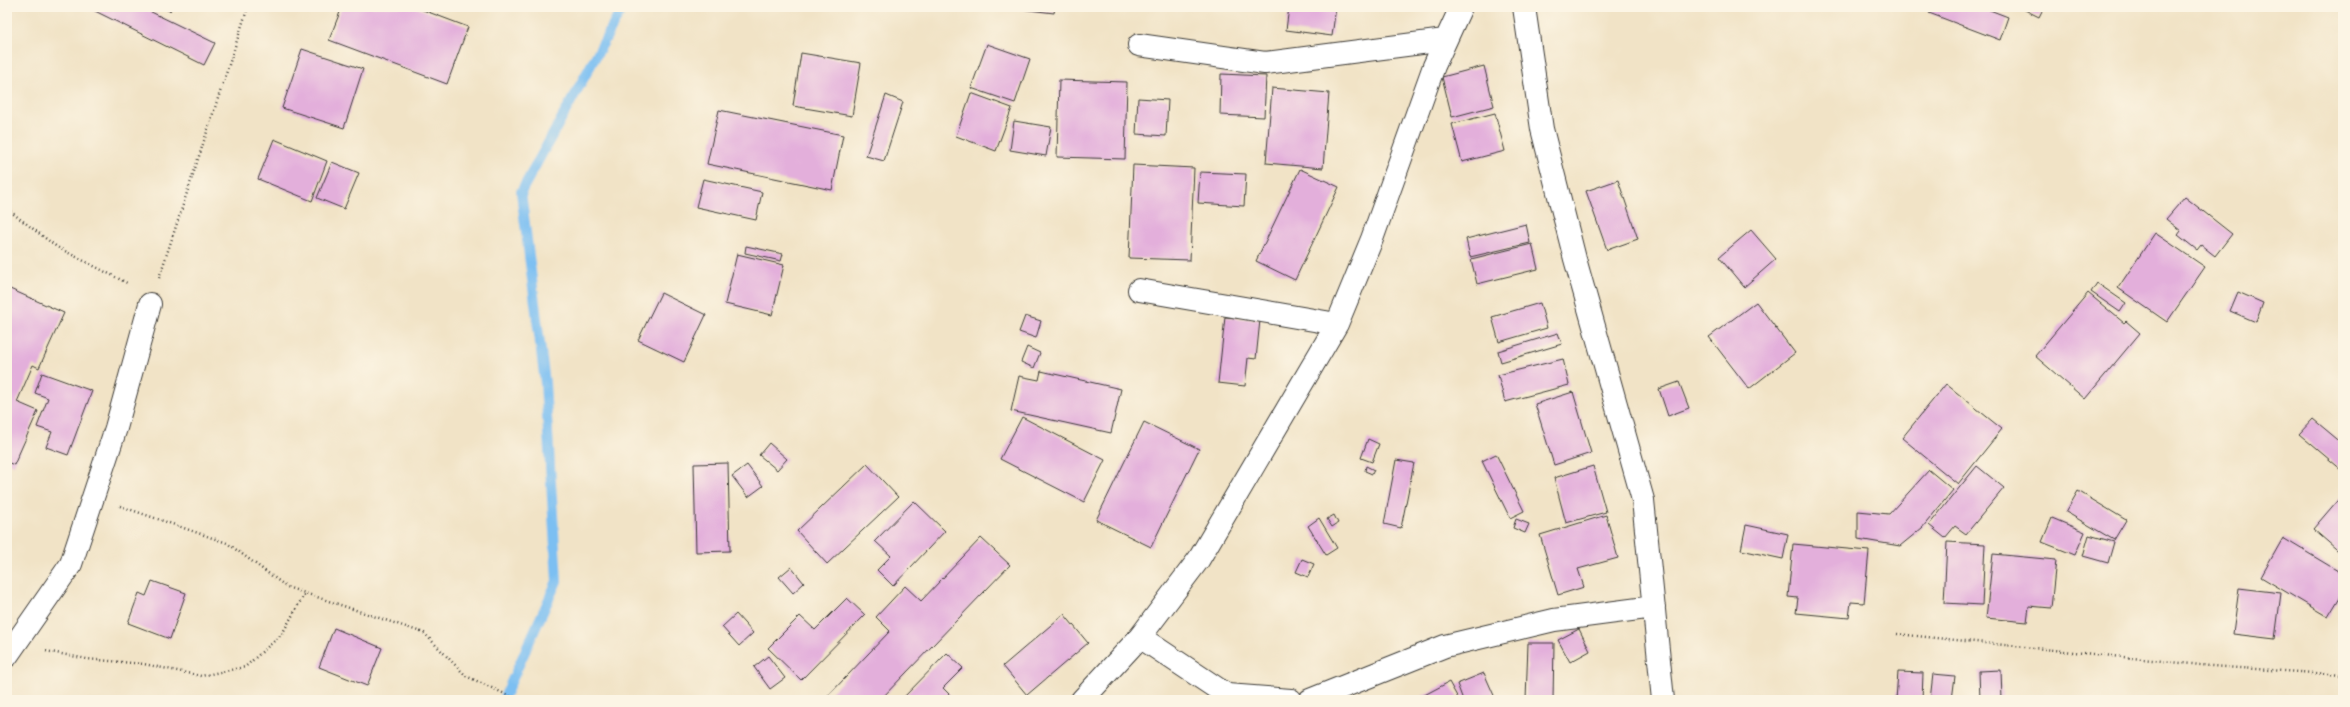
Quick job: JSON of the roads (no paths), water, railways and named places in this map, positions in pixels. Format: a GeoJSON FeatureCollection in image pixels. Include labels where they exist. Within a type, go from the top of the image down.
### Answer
{"type":"FeatureCollection","features":[{"type":"Feature","properties":{"kind":"street"},"geometry":{"type":"LineString","coordinates":[[1082,700],[1140,637],[1199,559],[1337,324],[1372,239],[1434,66],[1461,7]]}},
{"type":"Feature","properties":{"kind":"street"},"geometry":{"type":"LineString","coordinates":[[1524,7],[1542,129],[1575,259],[1643,500],[1663,700]]}},
{"type":"Feature","properties":{"kind":"street"},"geometry":{"type":"LineString","coordinates":[[1139,45],[1266,63],[1446,40]]}},
{"type":"Feature","properties":{"kind":"street"},"geometry":{"type":"LineString","coordinates":[[1138,290],[1337,324]]}},
{"type":"Feature","properties":{"kind":"street"},"geometry":{"type":"LineString","coordinates":[[11,650],[71,564],[116,428],[150,304]]}},
{"type":"Feature","properties":{"kind":"street"},"geometry":{"type":"LineString","coordinates":[[1310,700],[1445,646],[1554,620],[1654,607]]}},
{"type":"Feature","properties":{"kind":"street"},"geometry":{"type":"LineString","coordinates":[[1140,637],[1227,695],[1291,700]]}},
{"type":"Feature","properties":{"kind":"waterway"},"geometry":{"type":"LineString","coordinates":[[503,700],[557,581],[545,383],[521,192],[623,7]]}}]}
